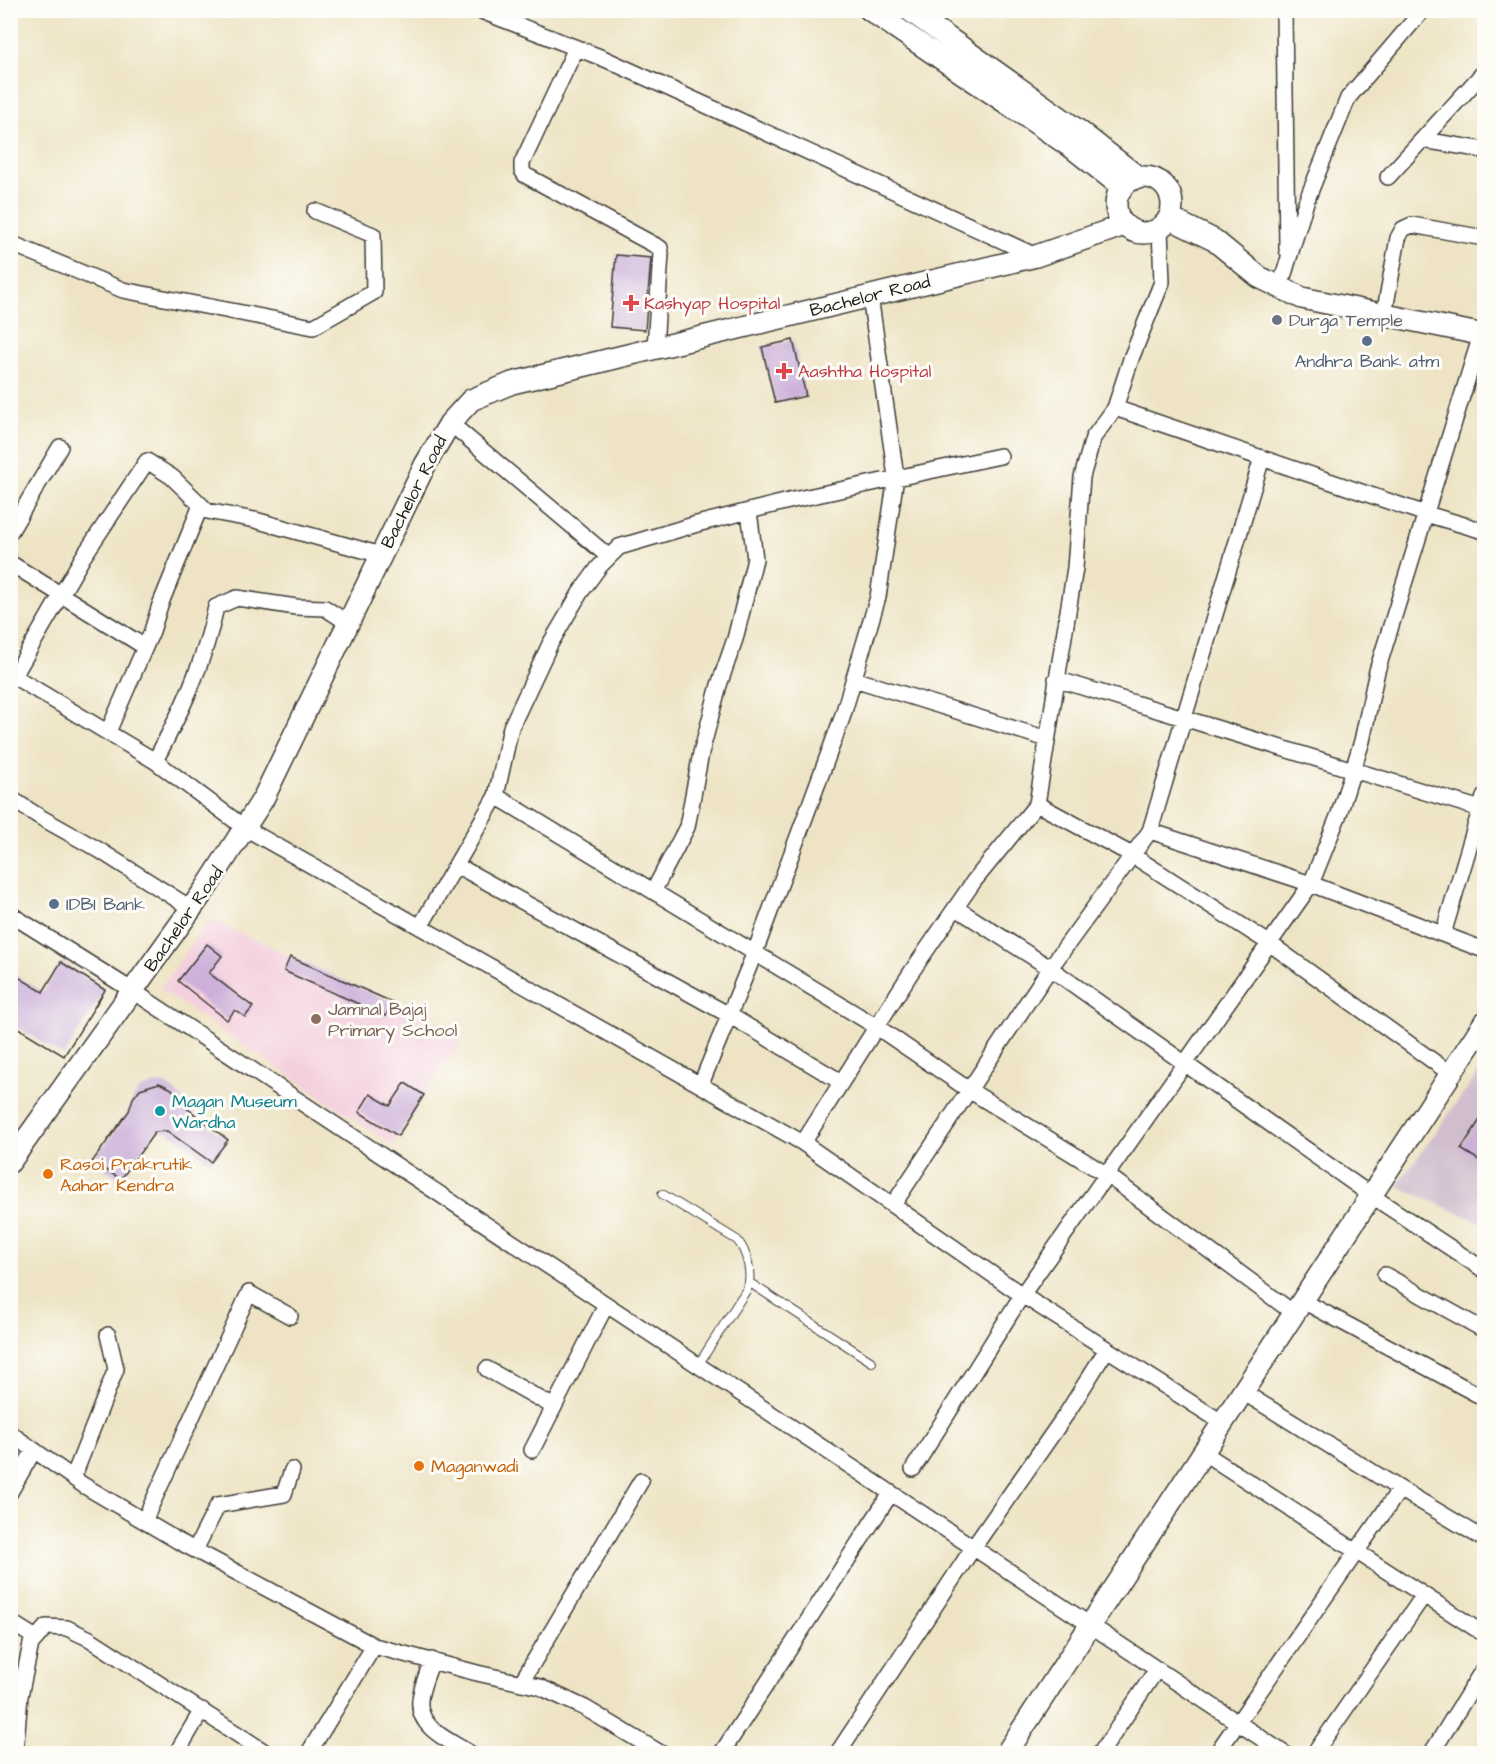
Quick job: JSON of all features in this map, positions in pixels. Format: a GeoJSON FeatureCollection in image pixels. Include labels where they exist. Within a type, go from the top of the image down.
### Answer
{"type":"FeatureCollection","features":[{"type":"Feature","properties":{"kind":"main road"},"geometry":{"type":"LineString","coordinates":[[870,10],[1074,149],[1131,182],[1155,180],[1168,191],[1172,209],[1164,223],[1144,233],[1128,229],[1121,223],[1117,214],[1115,205],[1117,195],[1131,182]]}},
{"type":"Feature","properties":{"kind":"main road"},"geometry":{"type":"LineString","coordinates":[[909,10],[1079,131],[1131,182]]}},
{"type":"Feature","properties":{"kind":"main road","name":"Bachelor Road"},"geometry":{"type":"LineString","coordinates":[[10,1162],[192,909],[263,799],[425,465],[450,423],[471,400],[512,383],[1036,256],[1116,228],[1121,223]]}},
{"type":"Feature","properties":{"kind":"main road"},"geometry":{"type":"LineString","coordinates":[[1164,223],[1214,240],[1259,277],[1302,298],[1483,335]]}},
{"type":"Feature","properties":{"kind":"main road"},"geometry":{"type":"LineString","coordinates":[[1006,1754],[1485,1023]]}},
{"type":"Feature","properties":{"kind":"street"},"geometry":{"type":"LineString","coordinates":[[479,10],[605,58],[1036,256]]}},
{"type":"Feature","properties":{"kind":"street"},"geometry":{"type":"LineString","coordinates":[[1284,10],[1287,264]]}},
{"type":"Feature","properties":{"kind":"street"},"geometry":{"type":"LineString","coordinates":[[1280,287],[1306,202],[1348,98],[1423,10]]}},
{"type":"Feature","properties":{"kind":"street"},"geometry":{"type":"LineString","coordinates":[[576,48],[522,163],[522,170],[525,175],[660,248],[655,348]]}},
{"type":"Feature","properties":{"kind":"street"},"geometry":{"type":"LineString","coordinates":[[1388,177],[1485,72]]}},
{"type":"Feature","properties":{"kind":"street"},"geometry":{"type":"LineString","coordinates":[[1423,140],[1485,150]]}},
{"type":"Feature","properties":{"kind":"street"},"geometry":{"type":"LineString","coordinates":[[10,243],[123,291],[313,327],[374,292],[373,234],[315,211]]}},
{"type":"Feature","properties":{"kind":"street"},"geometry":{"type":"LineString","coordinates":[[803,1143],[876,1027],[974,881],[1037,804],[1075,568],[1082,477],[1093,438],[1115,408],[1132,356],[1162,282],[1164,223]]}},
{"type":"Feature","properties":{"kind":"street"},"geometry":{"type":"LineString","coordinates":[[1384,315],[1398,238],[1403,229],[1412,225],[1485,238]]}},
{"type":"Feature","properties":{"kind":"street"},"geometry":{"type":"LineString","coordinates":[[701,1084],[755,952],[842,718],[878,597],[896,477],[870,296]]}},
{"type":"Feature","properties":{"kind":"street"},"geometry":{"type":"LineString","coordinates":[[913,1469],[1022,1295],[1311,884],[1339,814],[1353,771],[1377,671],[1483,335]]}},
{"type":"Feature","properties":{"kind":"street"},"geometry":{"type":"LineString","coordinates":[[1115,408],[1426,514],[1485,531]]}},
{"type":"Feature","properties":{"kind":"street"},"geometry":{"type":"LineString","coordinates":[[450,423],[609,557]]}},
{"type":"Feature","properties":{"kind":"street"},"geometry":{"type":"LineString","coordinates":[[10,532],[60,447]]}},
{"type":"Feature","properties":{"kind":"street"},"geometry":{"type":"LineString","coordinates":[[420,927],[496,796],[511,727],[550,644],[580,593],[619,547],[749,511],[1000,456]]}},
{"type":"Feature","properties":{"kind":"street"},"geometry":{"type":"LineString","coordinates":[[893,1205],[1050,968],[1150,831],[1262,458]]}},
{"type":"Feature","properties":{"kind":"street"},"geometry":{"type":"LineString","coordinates":[[381,555],[255,520],[207,511],[172,477],[147,461],[83,557],[12,675],[155,761],[245,828],[803,1143],[1022,1295],[1223,1423]]}},
{"type":"Feature","properties":{"kind":"street"},"geometry":{"type":"LineString","coordinates":[[108,732],[145,647],[201,505]]}},
{"type":"Feature","properties":{"kind":"street"},"geometry":{"type":"LineString","coordinates":[[654,890],[687,826],[701,753],[755,559],[749,511]]}},
{"type":"Feature","properties":{"kind":"street"},"geometry":{"type":"LineString","coordinates":[[10,563],[145,647]]}},
{"type":"Feature","properties":{"kind":"street"},"geometry":{"type":"LineString","coordinates":[[155,761],[183,709],[209,642],[216,607],[237,598],[296,607],[325,608],[348,623]]}},
{"type":"Feature","properties":{"kind":"street"},"geometry":{"type":"LineString","coordinates":[[854,679],[1047,739]]}},
{"type":"Feature","properties":{"kind":"street"},"geometry":{"type":"LineString","coordinates":[[1056,679],[1353,771],[1483,805],[1443,934]]}},
{"type":"Feature","properties":{"kind":"street"},"geometry":{"type":"LineString","coordinates":[[496,796],[876,1027],[969,1090],[1107,1175],[1299,1307],[1485,1398]]}},
{"type":"Feature","properties":{"kind":"street"},"geometry":{"type":"LineString","coordinates":[[10,798],[99,850],[192,909]]}},
{"type":"Feature","properties":{"kind":"street"},"geometry":{"type":"LineString","coordinates":[[1037,804],[1132,855],[1269,943],[1451,1074]]}},
{"type":"Feature","properties":{"kind":"street"},"geometry":{"type":"LineString","coordinates":[[1150,831],[1311,884],[1485,950]]}},
{"type":"Feature","properties":{"kind":"street"},"geometry":{"type":"LineString","coordinates":[[456,866],[729,1016],[841,1082]]}},
{"type":"Feature","properties":{"kind":"street"},"geometry":{"type":"LineString","coordinates":[[956,908],[1050,968],[1372,1196],[1485,1270]]}},
{"type":"Feature","properties":{"kind":"street"},"geometry":{"type":"LineString","coordinates":[[10,914],[133,991],[1285,1754]]}},
{"type":"Feature","properties":{"kind":"street"},"geometry":{"type":"LineString","coordinates":[[1385,1275],[1485,1330]]}},
{"type":"Feature","properties":{"kind":"street"},"geometry":{"type":"LineString","coordinates":[[144,1521],[249,1293],[290,1316]]}},
{"type":"Feature","properties":{"kind":"street"},"geometry":{"type":"LineString","coordinates":[[532,1450],[606,1305]]}},
{"type":"Feature","properties":{"kind":"street"},"geometry":{"type":"LineString","coordinates":[[73,1478],[116,1369],[108,1335]]}},
{"type":"Feature","properties":{"kind":"street"},"geometry":{"type":"LineString","coordinates":[[837,1754],[973,1548],[1067,1413],[1107,1349]]}},
{"type":"Feature","properties":{"kind":"street"},"geometry":{"type":"LineString","coordinates":[[487,1369],[554,1407]]}},
{"type":"Feature","properties":{"kind":"street"},"geometry":{"type":"LineString","coordinates":[[1243,1392],[1400,1490],[1485,1539]]}},
{"type":"Feature","properties":{"kind":"street"},"geometry":{"type":"LineString","coordinates":[[10,1433],[73,1478],[144,1521],[374,1646],[540,1687],[585,1708],[662,1754]]}},
{"type":"Feature","properties":{"kind":"street"},"geometry":{"type":"LineString","coordinates":[[10,1492],[34,1450]]}},
{"type":"Feature","properties":{"kind":"street"},"geometry":{"type":"LineString","coordinates":[[1204,1453],[1485,1634]]}},
{"type":"Feature","properties":{"kind":"street"},"geometry":{"type":"LineString","coordinates":[[195,1550],[218,1504],[284,1494],[292,1470]]}},
{"type":"Feature","properties":{"kind":"street"},"geometry":{"type":"LineString","coordinates":[[521,1683],[641,1481]]}},
{"type":"Feature","properties":{"kind":"street"},"geometry":{"type":"LineString","coordinates":[[1216,1754],[1400,1490]]}},
{"type":"Feature","properties":{"kind":"street"},"geometry":{"type":"LineString","coordinates":[[721,1754],[891,1493]]}},
{"type":"Feature","properties":{"kind":"street"},"geometry":{"type":"LineString","coordinates":[[1314,1754],[1424,1595]]}},
{"type":"Feature","properties":{"kind":"street"},"geometry":{"type":"LineString","coordinates":[[10,1622],[36,1638]]}},
{"type":"Feature","properties":{"kind":"street"},"geometry":{"type":"LineString","coordinates":[[15,1754],[20,1696],[31,1644],[46,1627],[67,1628],[90,1640],[268,1754]]}},
{"type":"Feature","properties":{"kind":"street"},"geometry":{"type":"LineString","coordinates":[[308,1754],[374,1646]]}},
{"type":"Feature","properties":{"kind":"street"},"geometry":{"type":"LineString","coordinates":[[432,1660],[420,1700],[422,1719],[464,1752]]}},
{"type":"Feature","properties":{"kind":"street"},"geometry":{"type":"LineString","coordinates":[[1431,1754],[1485,1668]]}},
{"type":"Feature","properties":{"kind":"street"},"geometry":{"type":"LineString","coordinates":[[1100,1754],[1157,1669]]}},
{"type":"Feature","properties":{"kind":"street"},"geometry":{"type":"LineString","coordinates":[[176,1754],[202,1710]]}},
{"type":"Feature","properties":{"kind":"lane"},"geometry":{"type":"LineString","coordinates":[[662,1194],[737,1240],[742,1248],[750,1278],[750,1283],[698,1365]]}},
{"type":"Feature","properties":{"kind":"lane"},"geometry":{"type":"LineString","coordinates":[[750,1283],[872,1362]]}},
{"type":"Feature","properties":{"kind":"shaded area","name":"Jamnal Bajaj Primary School"},"geometry":{"type":"Polygon","coordinates":[[[210,919],[465,1036],[393,1145],[160,989],[210,919]]]}},
{"type":"Feature","properties":{"kind":"shaded area"},"geometry":{"type":"Polygon","coordinates":[[[1484,1065],[1484,1224],[1397,1186],[1484,1065]]]}},
{"type":"Feature","properties":{"kind":"building"},"geometry":{"type":"Polygon","coordinates":[[[616,255],[651,258],[645,330],[610,327],[616,255]]]}},
{"type":"Feature","properties":{"kind":"building"},"geometry":{"type":"Polygon","coordinates":[[[793,340],[806,396],[775,403],[762,347],[793,340]]]}},
{"type":"Feature","properties":{"kind":"building"},"geometry":{"type":"Polygon","coordinates":[[[207,944],[222,956],[209,973],[253,1007],[245,1017],[235,1010],[227,1020],[178,981],[207,944]]]}},
{"type":"Feature","properties":{"kind":"building"},"geometry":{"type":"Polygon","coordinates":[[[290,957],[392,1002],[386,1016],[284,971],[290,957]]]}},
{"type":"Feature","properties":{"kind":"building"},"geometry":{"type":"Polygon","coordinates":[[[61,962],[105,990],[64,1056],[10,1023],[10,972],[43,992],[61,962]]]}},
{"type":"Feature","properties":{"kind":"building"},"geometry":{"type":"Polygon","coordinates":[[[159,1083],[170,1088],[182,1098],[184,1106],[228,1140],[211,1162],[167,1131],[155,1132],[121,1179],[92,1162],[129,1111],[133,1098],[140,1089],[159,1083]]]}},
{"type":"Feature","properties":{"kind":"building"},"geometry":{"type":"Polygon","coordinates":[[[405,1083],[424,1095],[398,1136],[359,1112],[370,1094],[390,1106],[405,1083]]]}},
{"type":"Feature","properties":{"kind":"building"},"geometry":{"type":"Polygon","coordinates":[[[1485,1112],[1485,1164],[1461,1149],[1485,1112]]]}},
{"type":"Feature","properties":{"kind":"place","name":"Kashyap Hospital"},"geometry":{"type":"Point","coordinates":[631,303]}},
{"type":"Feature","properties":{"kind":"place","name":"Durga Temple"},"geometry":{"type":"Point","coordinates":[1277,320]}},
{"type":"Feature","properties":{"kind":"place","name":"Andhra Bank atm"},"geometry":{"type":"Point","coordinates":[1367,341]}},
{"type":"Feature","properties":{"kind":"place","name":"Aashtha Hospital"},"geometry":{"type":"Point","coordinates":[784,371]}},
{"type":"Feature","properties":{"kind":"place","name":"IDBI Bank"},"geometry":{"type":"Point","coordinates":[54,904]}},
{"type":"Feature","properties":{"kind":"place","name":"Jamnal Bajaj Primary School"},"geometry":{"type":"Point","coordinates":[316,1019]}},
{"type":"Feature","properties":{"kind":"place","name":"Magan Museum Wardha"},"geometry":{"type":"Point","coordinates":[160,1111]}},
{"type":"Feature","properties":{"kind":"place","name":"Rasoi Prakrutik Aahar Kendra"},"geometry":{"type":"Point","coordinates":[48,1174]}},
{"type":"Feature","properties":{"kind":"place","name":"Maganwadi"},"geometry":{"type":"Point","coordinates":[419,1466]}}]}
